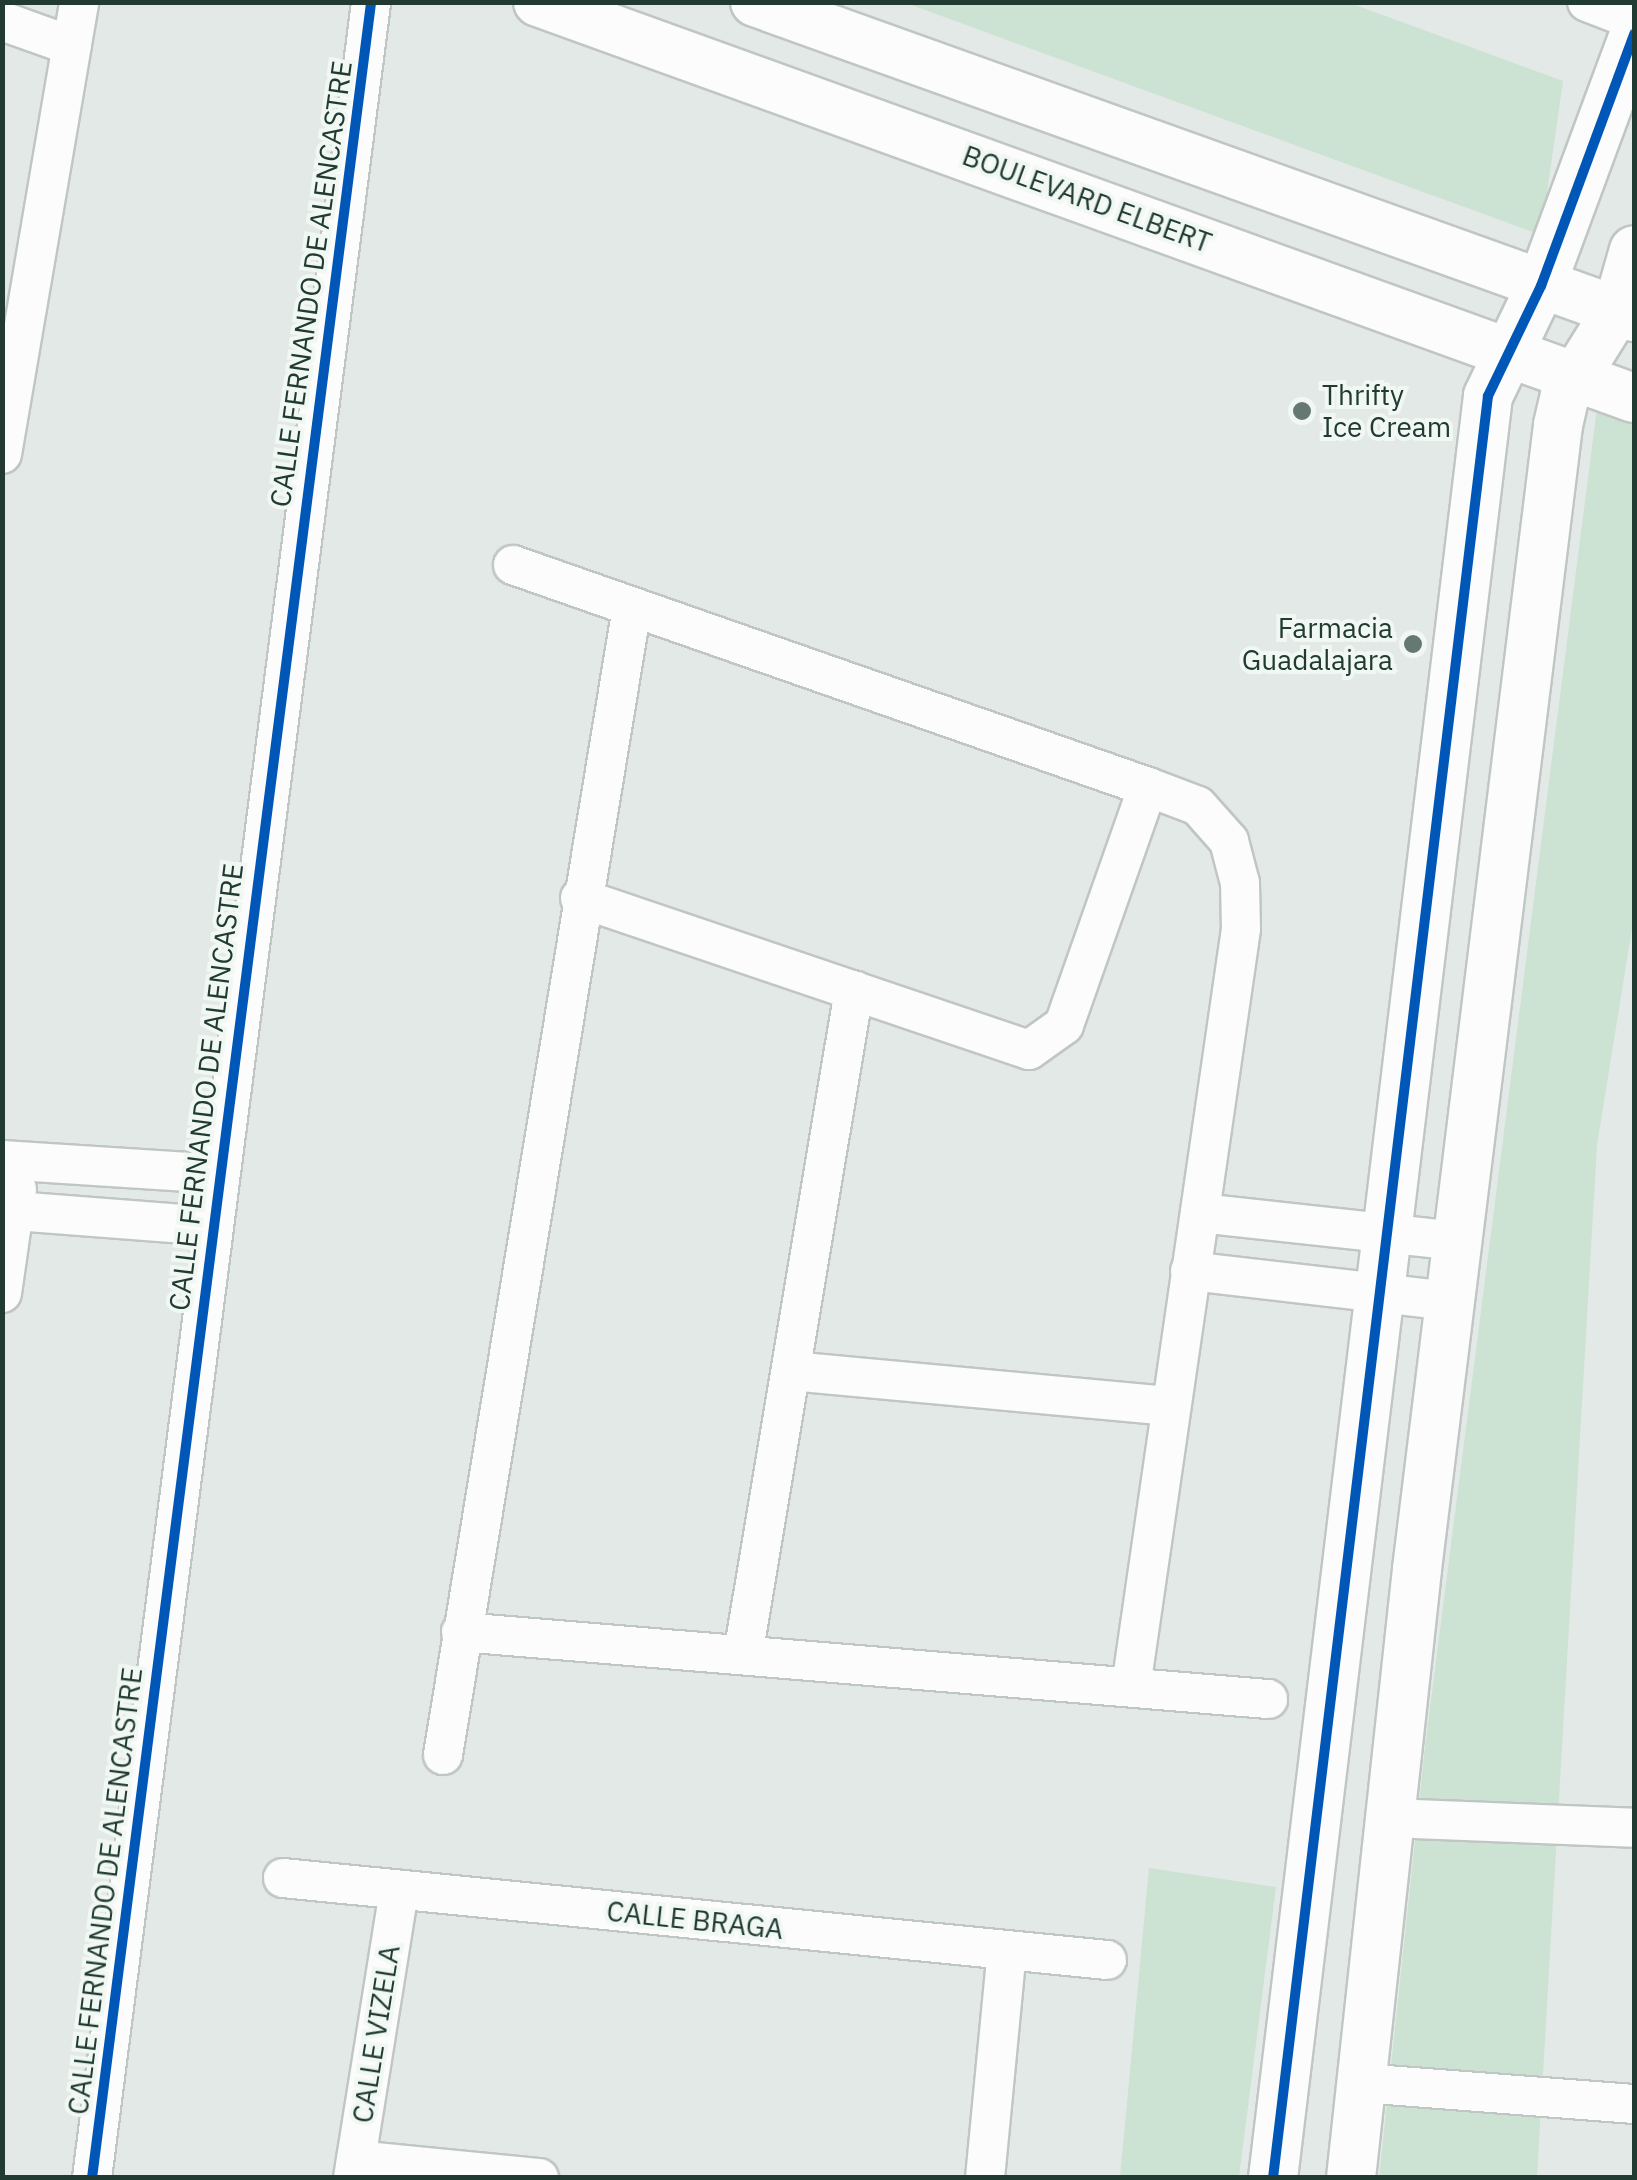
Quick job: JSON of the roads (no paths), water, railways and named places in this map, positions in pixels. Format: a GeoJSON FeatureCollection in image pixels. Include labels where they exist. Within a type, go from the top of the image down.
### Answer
{"type":"FeatureCollection","features":[{"type":"Feature","properties":{"kind":"street"},"geometry":{"type":"LineString","coordinates":[[2,454],[79,2]]}},
{"type":"Feature","properties":{"kind":"street","name":"CALLE FERNANDO DE ALENCASTRE"},"geometry":{"type":"LineString","coordinates":[[92,2178],[216,1174],[370,2]]}},
{"type":"Feature","properties":{"kind":"street","name":"BOULEVARD ELBERT"},"geometry":{"type":"LineString","coordinates":[[538,2],[1634,398]]}},
{"type":"Feature","properties":{"kind":"street"},"geometry":{"type":"LineString","coordinates":[[755,2],[1541,286],[1626,313]]}},
{"type":"Feature","properties":{"kind":"street"},"geometry":{"type":"LineString","coordinates":[[1587,2],[1634,20]]}},
{"type":"Feature","properties":{"kind":"street"},"geometry":{"type":"LineString","coordinates":[[2,20],[72,46]]}},
{"type":"Feature","properties":{"kind":"street"},"geometry":{"type":"LineString","coordinates":[[1273,2178],[1392,1233],[1488,396],[1506,350],[1541,286],[1634,34]]}},
{"type":"Feature","properties":{"kind":"street"},"geometry":{"type":"LineString","coordinates":[[1351,2178],[1450,1301],[1558,425],[1575,377],[1626,313],[1634,250]]}},
{"type":"Feature","properties":{"kind":"street"},"geometry":{"type":"LineString","coordinates":[[513,565],[1148,787],[1216,820],[1240,883],[1241,929],[1131,1687]]}},
{"type":"Feature","properties":{"kind":"street"},"geometry":{"type":"LineString","coordinates":[[443,1755],[580,898],[632,607]]}},
{"type":"Feature","properties":{"kind":"street"},"geometry":{"type":"LineString","coordinates":[[580,898],[1009,1046],[1045,1044],[1064,1025],[1148,787]]}},
{"type":"Feature","properties":{"kind":"street"},"geometry":{"type":"LineString","coordinates":[[744,1656],[854,990]]}},
{"type":"Feature","properties":{"kind":"street"},"geometry":{"type":"LineString","coordinates":[[2,1293],[15,1211],[11,1161],[216,1174]]}},
{"type":"Feature","properties":{"kind":"street"},"geometry":{"type":"LineString","coordinates":[[15,1211],[211,1226]]}},
{"type":"Feature","properties":{"kind":"street"},"geometry":{"type":"LineString","coordinates":[[1200,1213],[1458,1241]]}},
{"type":"Feature","properties":{"kind":"street"},"geometry":{"type":"LineString","coordinates":[[1190,1271],[1450,1301]]}},
{"type":"Feature","properties":{"kind":"street"},"geometry":{"type":"LineString","coordinates":[[791,1371],[1170,1406]]}},
{"type":"Feature","properties":{"kind":"street"},"geometry":{"type":"LineString","coordinates":[[461,1632],[1268,1699]]}},
{"type":"Feature","properties":{"kind":"street"},"geometry":{"type":"LineString","coordinates":[[1390,1818],[1634,1828]]}},
{"type":"Feature","properties":{"kind":"street","name":"CALLE BRAGA"},"geometry":{"type":"LineString","coordinates":[[283,1878],[1108,1960]]}},
{"type":"Feature","properties":{"kind":"street","name":"CALLE VIZELA"},"geometry":{"type":"LineString","coordinates":[[355,2169],[398,1890]]}},
{"type":"Feature","properties":{"kind":"street"},"geometry":{"type":"LineString","coordinates":[[985,2178],[1007,1950]]}},
{"type":"Feature","properties":{"kind":"street"},"geometry":{"type":"LineString","coordinates":[[1361,2082],[1634,2104]]}},
{"type":"Feature","properties":{"kind":"street"},"geometry":{"type":"LineString","coordinates":[[355,2169],[539,2178]]}},
{"type":"Feature","properties":{"kind":"place","name":"Thrifty Ice Cream"},"geometry":{"type":"Point","coordinates":[1302,411]}},
{"type":"Feature","properties":{"kind":"place","name":"Farmacia Guadalajara"},"geometry":{"type":"Point","coordinates":[1413,644]}}]}
